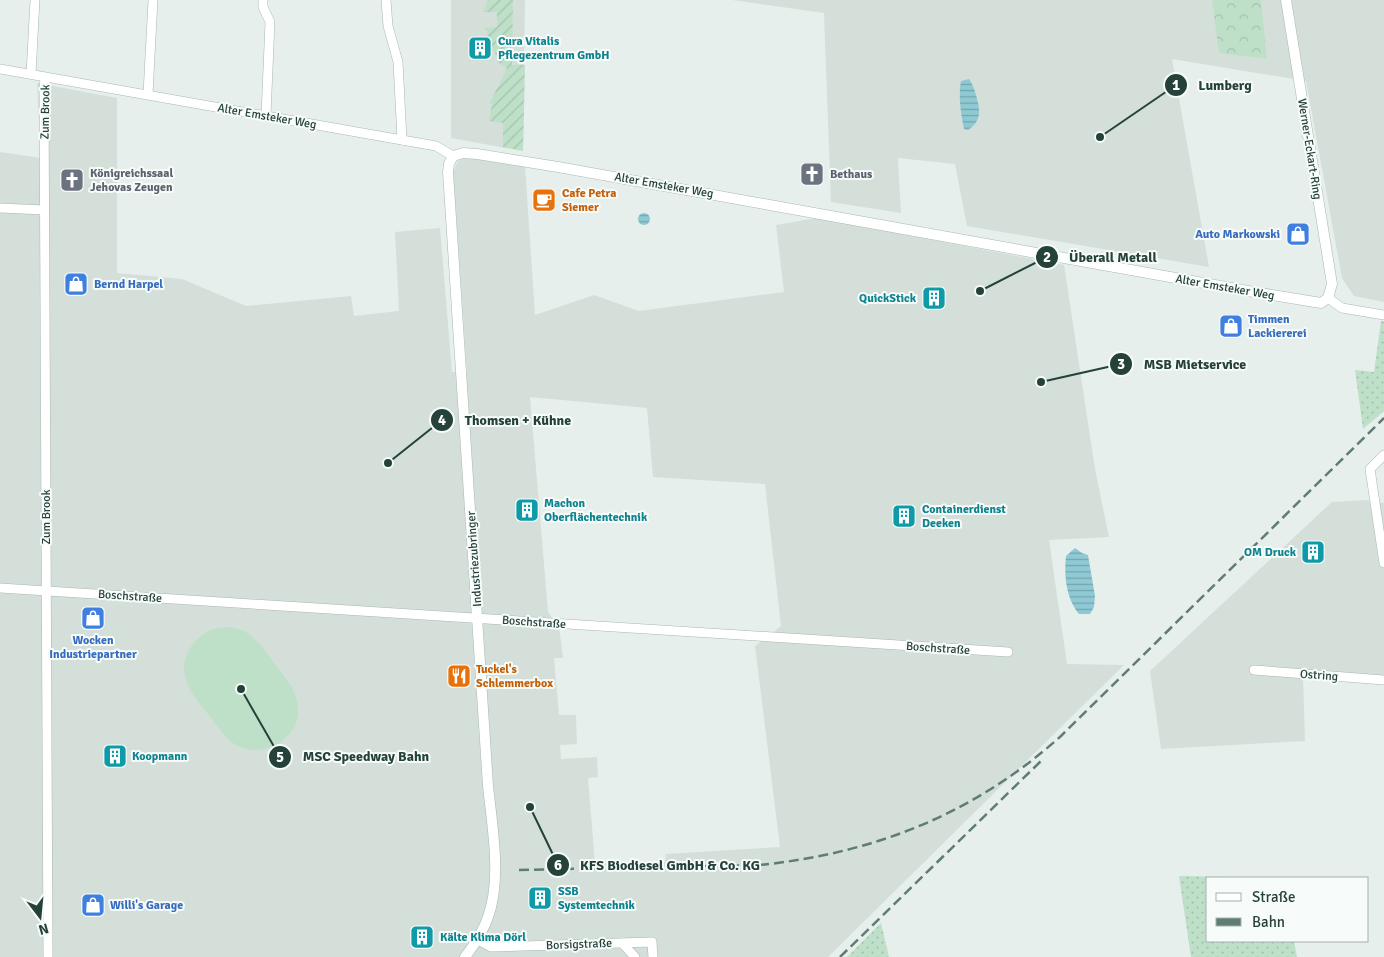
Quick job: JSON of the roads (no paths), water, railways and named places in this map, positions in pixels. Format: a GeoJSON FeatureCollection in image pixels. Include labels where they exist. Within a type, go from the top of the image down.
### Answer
{"type":"FeatureCollection","features":[{"type":"Feature","properties":{"kind":"street"},"geometry":{"type":"LineString","coordinates":[[31,74],[34,0]]}},
{"type":"Feature","properties":{"kind":"street"},"geometry":{"type":"LineString","coordinates":[[148,94],[154,0]]}},
{"type":"Feature","properties":{"kind":"street"},"geometry":{"type":"LineString","coordinates":[[263,0],[263,7],[270,22],[266,115]]}},
{"type":"Feature","properties":{"kind":"street"},"geometry":{"type":"LineString","coordinates":[[386,0],[388,26],[398,62],[402,140]]}},
{"type":"Feature","properties":{"kind":"street","name":"Werner-Eckart-Ring"},"geometry":{"type":"LineString","coordinates":[[1286,0],[1332,284],[1332,290],[1328,298]]}},
{"type":"Feature","properties":{"kind":"street","name":"Alter Emsteker Weg"},"geometry":{"type":"LineString","coordinates":[[0,69],[436,146],[453,156],[463,153],[477,154],[567,168],[1313,302],[1321,302],[1328,298]]}},
{"type":"Feature","properties":{"kind":"street","name":"Zum Brook"},"geometry":{"type":"LineString","coordinates":[[45,77],[48,957]]}},
{"type":"Feature","properties":{"kind":"street","name":"Industriezubringer"},"geometry":{"type":"LineString","coordinates":[[453,156],[448,172],[494,856],[494,883],[489,914],[478,940],[466,957]]}},
{"type":"Feature","properties":{"kind":"street"},"geometry":{"type":"LineString","coordinates":[[0,208],[44,210]]}},
{"type":"Feature","properties":{"kind":"street"},"geometry":{"type":"LineString","coordinates":[[1328,298],[1342,308],[1384,315]]}},
{"type":"Feature","properties":{"kind":"street"},"geometry":{"type":"LineString","coordinates":[[1384,456],[1370,469],[1384,563]]}},
{"type":"Feature","properties":{"kind":"street","name":"Boschstraße"},"geometry":{"type":"LineString","coordinates":[[0,588],[1008,652]]}},
{"type":"Feature","properties":{"kind":"street","name":"Ostring"},"geometry":{"type":"LineString","coordinates":[[1254,670],[1384,680]]}},
{"type":"Feature","properties":{"kind":"street","name":"Borsigstraße"},"geometry":{"type":"LineString","coordinates":[[478,940],[491,947],[652,942],[653,957]]}},
{"type":"Feature","properties":{"kind":"street","name":"Borsigstraße"},"geometry":{"type":"LineString","coordinates":[[622,943],[635,957]]}},
{"type":"Feature","properties":{"kind":"water"},"geometry":{"type":"Polygon","coordinates":[[[969,79],[979,106],[979,114],[978,119],[968,130],[964,129],[960,92],[961,81],[969,79]]]}},
{"type":"Feature","properties":{"kind":"water"},"geometry":{"type":"Polygon","coordinates":[[[642,213],[646,213],[650,219],[646,225],[642,225],[638,221],[638,217],[642,213]]]}},
{"type":"Feature","properties":{"kind":"water"},"geometry":{"type":"Polygon","coordinates":[[[1075,548],[1088,555],[1095,596],[1094,607],[1090,614],[1079,614],[1071,601],[1067,586],[1066,556],[1075,548]]]}},
{"type":"Feature","properties":{"kind":"railway"},"geometry":{"type":"LineString","coordinates":[[519,870],[760,865],[843,851],[921,825],[958,808],[1028,763],[1061,736],[1384,418]]}},
{"type":"Feature","properties":{"kind":"railway"},"geometry":{"type":"LineString","coordinates":[[840,957],[1041,761]]}},
{"type":"Feature","properties":{"kind":"place","name":"Cura Vitalis Pflegezentrum GmbH"},"geometry":{"type":"Point","coordinates":[480,48]}},
{"type":"Feature","properties":{"kind":"place","name":"Lumberg"},"geometry":{"type":"Point","coordinates":[1100,137]}},
{"type":"Feature","properties":{"kind":"place","name":"Bethaus"},"geometry":{"type":"Point","coordinates":[812,174]}},
{"type":"Feature","properties":{"kind":"place","name":"Königreichssaal Jehovas Zeugen"},"geometry":{"type":"Point","coordinates":[72,180]}},
{"type":"Feature","properties":{"kind":"place","name":"Cafe Petra Siemer"},"geometry":{"type":"Point","coordinates":[544,200]}},
{"type":"Feature","properties":{"kind":"place","name":"Auto Markowski"},"geometry":{"type":"Point","coordinates":[1298,234]}},
{"type":"Feature","properties":{"kind":"place","name":"Bernd Harpel"},"geometry":{"type":"Point","coordinates":[76,284]}},
{"type":"Feature","properties":{"kind":"place","name":"Überall Metall"},"geometry":{"type":"Point","coordinates":[980,291]}},
{"type":"Feature","properties":{"kind":"place","name":"QuickStick"},"geometry":{"type":"Point","coordinates":[934,298]}},
{"type":"Feature","properties":{"kind":"place","name":"Timmen Lackiererei"},"geometry":{"type":"Point","coordinates":[1231,326]}},
{"type":"Feature","properties":{"kind":"place","name":"MSB Mietservice"},"geometry":{"type":"Point","coordinates":[1041,382]}},
{"type":"Feature","properties":{"kind":"place","name":"Thomsen + Kühne"},"geometry":{"type":"Point","coordinates":[388,463]}},
{"type":"Feature","properties":{"kind":"place","name":"Machon Oberflächentechnik"},"geometry":{"type":"Point","coordinates":[527,510]}},
{"type":"Feature","properties":{"kind":"place","name":"Containerdienst Deeken"},"geometry":{"type":"Point","coordinates":[904,516]}},
{"type":"Feature","properties":{"kind":"place","name":"OM Druck"},"geometry":{"type":"Point","coordinates":[1313,552]}},
{"type":"Feature","properties":{"kind":"place","name":"Wocken Industriepartner"},"geometry":{"type":"Point","coordinates":[93,618]}},
{"type":"Feature","properties":{"kind":"place","name":"Tuckel's Schlemmerbox"},"geometry":{"type":"Point","coordinates":[459,676]}},
{"type":"Feature","properties":{"kind":"place","name":"MSC Speedway Bahn"},"geometry":{"type":"Point","coordinates":[241,689]}},
{"type":"Feature","properties":{"kind":"place","name":"Koopmann"},"geometry":{"type":"Point","coordinates":[115,756]}},
{"type":"Feature","properties":{"kind":"place","name":"KFS Biodiesel GmbH & Co. KG"},"geometry":{"type":"Point","coordinates":[530,807]}},
{"type":"Feature","properties":{"kind":"place","name":"SSB Systemtechnik"},"geometry":{"type":"Point","coordinates":[540,898]}},
{"type":"Feature","properties":{"kind":"place","name":"Willi's Garage"},"geometry":{"type":"Point","coordinates":[93,905]}},
{"type":"Feature","properties":{"kind":"place","name":"Kälte Klima Dörl"},"geometry":{"type":"Point","coordinates":[422,937]}}]}
